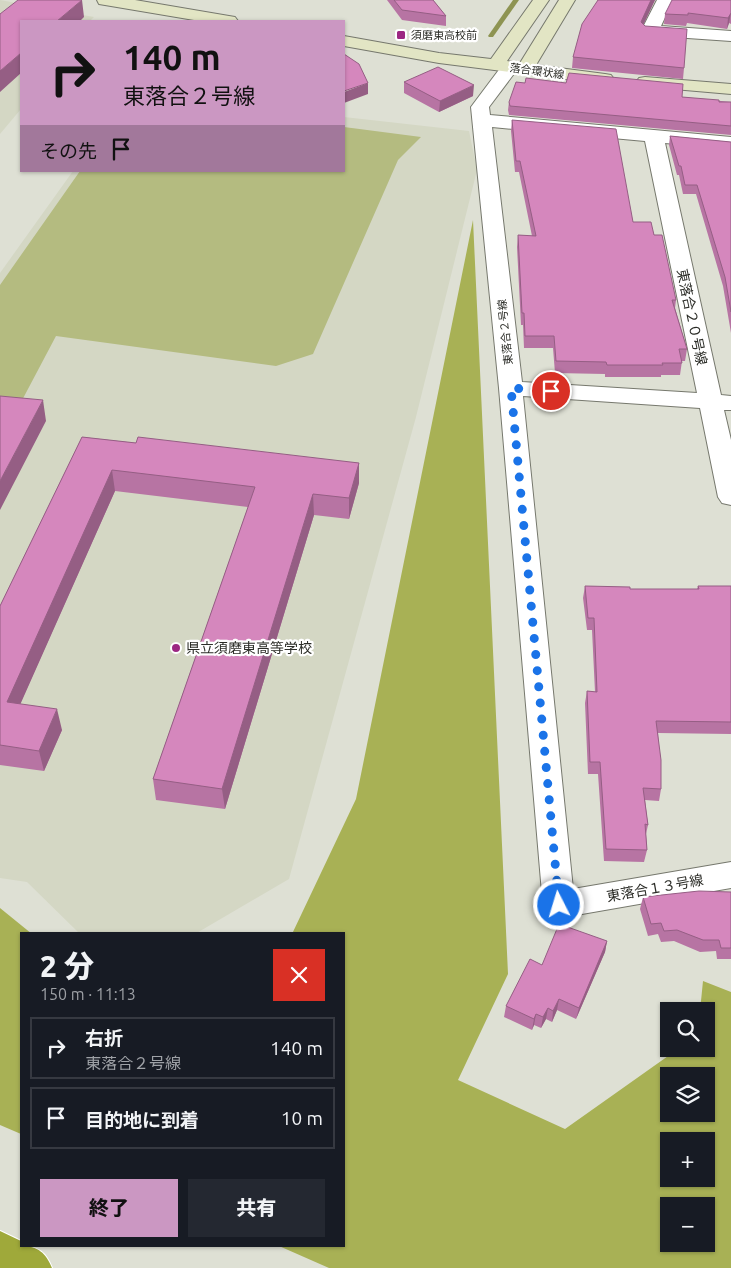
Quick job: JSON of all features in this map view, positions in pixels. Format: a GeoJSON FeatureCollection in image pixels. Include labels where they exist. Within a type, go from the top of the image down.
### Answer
{"type":"FeatureCollection","features":[{"type":"Feature","properties":{"kind":"highway"},"geometry":{"type":"LineString","coordinates":[[0,1250],[33,1268]]}},
{"type":"Feature","properties":{"kind":"street"},"geometry":{"type":"LineString","coordinates":[[105,0],[223,20]]}},
{"type":"Feature","properties":{"kind":"street"},"geometry":{"type":"LineString","coordinates":[[510,67],[541,0]]}},
{"type":"Feature","properties":{"kind":"street"},"geometry":{"type":"LineString","coordinates":[[510,67],[567,0]]}},
{"type":"Feature","properties":{"kind":"street"},"geometry":{"type":"LineString","coordinates":[[665,0],[650,31],[731,36]]}},
{"type":"Feature","properties":{"kind":"street","name":"落合環状線"},"geometry":{"type":"LineString","coordinates":[[345,41],[510,67],[624,81],[731,89]]}},
{"type":"Feature","properties":{"kind":"street","name":"東落合２号線"},"geometry":{"type":"LineString","coordinates":[[510,67],[480,107],[511,388]]}},
{"type":"Feature","properties":{"kind":"street"},"geometry":{"type":"LineString","coordinates":[[482,120],[731,143]]}},
{"type":"Feature","properties":{"kind":"street","name":"東落合２０号線"},"geometry":{"type":"LineString","coordinates":[[654,137],[720,403],[731,497]]}},
{"type":"Feature","properties":{"kind":"street"},"geometry":{"type":"LineString","coordinates":[[511,388],[720,403]]}},
{"type":"Feature","properties":{"kind":"street","name":"東落合１３号線"},"geometry":{"type":"LineString","coordinates":[[511,388],[559,905],[731,875]]}},
{"type":"Feature","properties":{"kind":"shaded area"},"geometry":{"type":"Polygon","coordinates":[[[0,0],[94,17],[91,20],[20,20],[20,110],[0,134],[0,0]]]}},
{"type":"Feature","properties":{"kind":"shaded area","name":"県立須磨東高等学校"},"geometry":{"type":"Polygon","coordinates":[[[345,117],[469,131],[477,170],[416,417],[289,879],[198,932],[78,932],[27,882],[0,878],[0,273],[72,172],[345,172],[345,117]]]}},
{"type":"Feature","properties":{"kind":"green space"},"geometry":{"type":"Polygon","coordinates":[[[345,127],[421,137],[398,160],[313,354],[276,366],[56,336],[19,406],[0,404],[0,285],[79,172],[345,172],[345,127]]]}},
{"type":"Feature","properties":{"kind":"green space"},"geometry":{"type":"Polygon","coordinates":[[[473,220],[508,974],[458,1080],[565,1129],[667,1057],[715,1057],[715,1002],[701,1002],[703,981],[731,992],[731,1268],[329,1268],[281,1247],[345,1247],[345,932],[293,932],[356,799],[473,220]]]}},
{"type":"Feature","properties":{"kind":"green space"},"geometry":{"type":"Polygon","coordinates":[[[0,908],[30,932],[20,932],[20,1134],[0,1125],[0,908]]]}},
{"type":"Feature","properties":{"kind":"building"},"geometry":{"type":"Polygon","coordinates":[[[18,0],[82,0],[58,20],[20,20],[20,54],[0,71],[0,14],[18,0]]]}},
{"type":"Feature","properties":{"kind":"building"},"geometry":{"type":"Polygon","coordinates":[[[394,0],[433,0],[446,16],[402,10],[394,0]]]}},
{"type":"Feature","properties":{"kind":"building"},"geometry":{"type":"Polygon","coordinates":[[[598,0],[651,0],[641,22],[645,26],[687,29],[684,68],[573,57],[582,24],[598,0]]]}},
{"type":"Feature","properties":{"kind":"building"},"geometry":{"type":"Polygon","coordinates":[[[672,0],[731,0],[731,13],[728,18],[688,13],[688,15],[665,14],[672,0]]]}},
{"type":"Feature","properties":{"kind":"building"},"geometry":{"type":"Polygon","coordinates":[[[345,55],[359,64],[368,83],[345,91],[345,55]]]}},
{"type":"Feature","properties":{"kind":"building"},"geometry":{"type":"Polygon","coordinates":[[[438,67],[474,85],[440,101],[404,82],[438,67]]]}},
{"type":"Feature","properties":{"kind":"building"},"geometry":{"type":"Polygon","coordinates":[[[569,73],[683,84],[682,97],[731,102],[731,126],[510,106],[509,102],[516,82],[525,83],[526,78],[566,83],[569,73]]]}},
{"type":"Feature","properties":{"kind":"building"},"geometry":{"type":"Polygon","coordinates":[[[512,120],[616,129],[633,222],[651,222],[654,235],[662,235],[676,300],[672,300],[687,349],[679,349],[682,363],[607,365],[606,362],[556,361],[554,336],[525,336],[518,235],[536,236],[520,161],[516,161],[512,120]]]}},
{"type":"Feature","properties":{"kind":"building"},"geometry":{"type":"Polygon","coordinates":[[[670,136],[731,142],[731,312],[725,277],[697,185],[685,185],[681,166],[679,166],[670,136]]]}},
{"type":"Feature","properties":{"kind":"building"},"geometry":{"type":"Polygon","coordinates":[[[0,396],[43,400],[0,481],[0,396]]]}},
{"type":"Feature","properties":{"kind":"building"},"geometry":{"type":"Polygon","coordinates":[[[82,437],[136,443],[138,437],[359,463],[349,498],[313,494],[222,789],[153,779],[255,487],[112,470],[7,702],[57,709],[39,751],[0,745],[0,606],[82,437]]]}},
{"type":"Feature","properties":{"kind":"building"},"geometry":{"type":"Polygon","coordinates":[[[585,586],[630,587],[630,589],[699,589],[698,586],[731,586],[731,722],[656,721],[661,760],[661,789],[643,788],[648,825],[645,824],[647,850],[606,849],[600,762],[590,762],[587,691],[597,692],[594,618],[588,618],[585,586]]]}},
{"type":"Feature","properties":{"kind":"building"},"geometry":{"type":"Polygon","coordinates":[[[699,891],[731,892],[731,948],[721,948],[719,940],[703,940],[677,930],[664,931],[661,923],[651,924],[643,897],[699,891]]]}},
{"type":"Feature","properties":{"kind":"building"},"geometry":{"type":"Polygon","coordinates":[[[559,924],[607,941],[579,1008],[559,999],[553,1011],[548,1008],[543,1017],[536,1014],[534,1019],[506,1006],[530,959],[542,965],[559,924]]]}},
{"type":"Feature","properties":{"kind":"waterway"},"geometry":{"type":"LineString","coordinates":[[491,36],[516,0]]}},
{"type":"Feature","properties":{"kind":"place","name":"須磨東高校前"},"geometry":{"type":"Point","coordinates":[401,35]}},
{"type":"Feature","properties":{"kind":"place","name":"県立須磨東高等学校"},"geometry":{"type":"Point","coordinates":[176,648]}},
{"type":"Feature","properties":{"kind":"route"},"geometry":{"type":"LineString","coordinates":[[551,391],[511,388],[559,905]]}}]}
